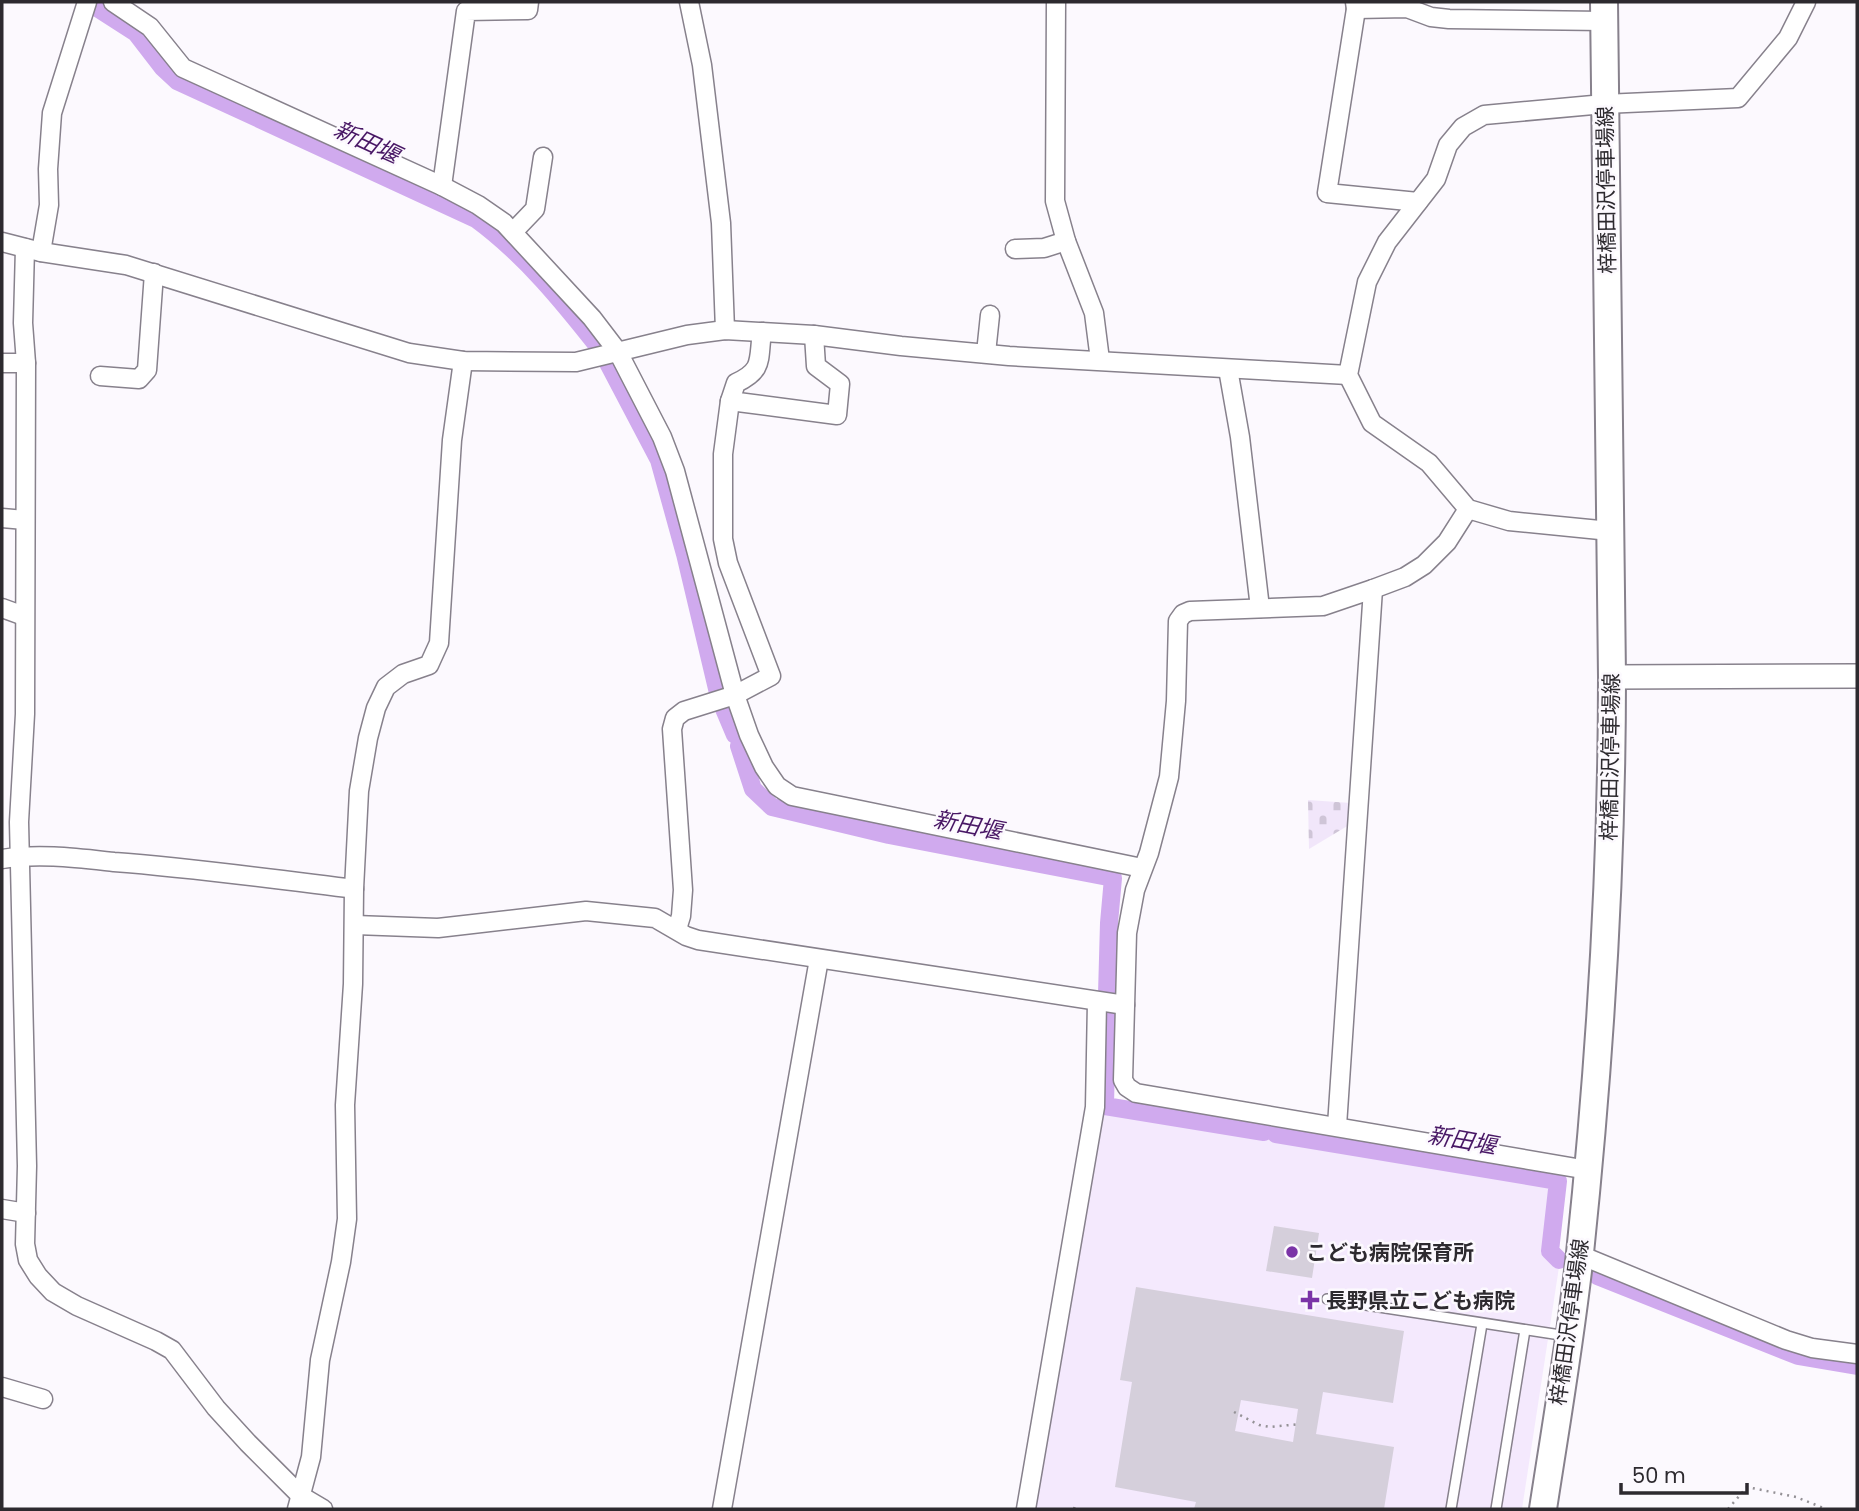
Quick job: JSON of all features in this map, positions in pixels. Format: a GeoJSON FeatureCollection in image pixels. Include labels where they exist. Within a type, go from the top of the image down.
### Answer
{"type":"FeatureCollection","features":[{"type":"Feature","properties":{"kind":"main road","name":"梓橋田沢停車場線"},"geometry":{"type":"LineString","coordinates":[[1543,1509],[1580,1255],[1606,928],[1612,772],[1612,677],[1604,11]]}},
{"type":"Feature","properties":{"kind":"street"},"geometry":{"type":"LineString","coordinates":[[87,2],[52,113],[48,169],[49,205],[33,250],[23,323],[26,363],[25,714],[19,822],[27,1128],[25,1244],[28,1260],[53,1292],[172,1350],[216,1408],[299,1503],[323,1509]]}},
{"type":"Feature","properties":{"kind":"street"},"geometry":{"type":"LineString","coordinates":[[113,2],[150,27],[183,68],[443,186],[478,205],[504,223],[592,318],[618,352],[662,438],[675,471],[734,695],[764,767],[777,786],[792,796],[1142,869]]}},
{"type":"Feature","properties":{"kind":"street"},"geometry":{"type":"LineString","coordinates":[[443,186],[466,11],[528,10],[529,2]]}},
{"type":"Feature","properties":{"kind":"street"},"geometry":{"type":"LineString","coordinates":[[689,2],[702,65],[721,223],[725,330]]}},
{"type":"Feature","properties":{"kind":"street"},"geometry":{"type":"LineString","coordinates":[[1056,2],[1055,201],[1066,241],[1094,313],[1100,360]]}},
{"type":"Feature","properties":{"kind":"street"},"geometry":{"type":"LineString","coordinates":[[1610,531],[1510,521],[1468,509],[1429,463],[1372,423],[1348,375],[1367,282],[1387,242],[1436,179],[1448,145],[1463,127],[1484,115],[1605,104],[1738,98],[1788,38],[1806,2]]}},
{"type":"Feature","properties":{"kind":"street"},"geometry":{"type":"LineString","coordinates":[[1418,202],[1327,193],[1355,6],[1407,8],[1431,17],[1449,19],[1604,11]]}},
{"type":"Feature","properties":{"kind":"street"},"geometry":{"type":"LineString","coordinates":[[513,232],[535,209],[544,157]]}},
{"type":"Feature","properties":{"kind":"street"},"geometry":{"type":"LineString","coordinates":[[1014,249],[1044,248],[1066,241]]}},
{"type":"Feature","properties":{"kind":"street"},"geometry":{"type":"LineString","coordinates":[[2,242],[33,250],[126,265],[409,353],[463,361],[576,362],[687,335],[725,330],[814,335],[986,353],[1348,375]]}},
{"type":"Feature","properties":{"kind":"street"},"geometry":{"type":"LineString","coordinates":[[100,376],[139,379],[147,370],[154,273]]}},
{"type":"Feature","properties":{"kind":"street"},"geometry":{"type":"LineString","coordinates":[[986,353],[989,315]]}},
{"type":"Feature","properties":{"kind":"street"},"geometry":{"type":"LineString","coordinates":[[677,929],[683,890],[672,729],[675,718],[684,711],[734,695],[771,676],[728,563],[723,539],[722,484],[730,401],[736,383],[751,376],[757,369],[762,332]]}},
{"type":"Feature","properties":{"kind":"street"},"geometry":{"type":"LineString","coordinates":[[730,401],[837,415],[840,384],[816,366],[814,335]]}},
{"type":"Feature","properties":{"kind":"street"},"geometry":{"type":"LineString","coordinates":[[299,1503],[311,1457],[316,1427],[320,1360],[341,1262],[347,1219],[345,1105],[359,790],[368,738],[376,708],[386,687],[402,674],[429,666],[439,643],[452,440],[463,361]]}},
{"type":"Feature","properties":{"kind":"street"},"geometry":{"type":"LineString","coordinates":[[2,363],[26,363]]}},
{"type":"Feature","properties":{"kind":"street"},"geometry":{"type":"LineString","coordinates":[[1228,369],[1240,437],[1260,608]]}},
{"type":"Feature","properties":{"kind":"street"},"geometry":{"type":"LineString","coordinates":[[1468,509],[1447,542],[1424,565],[1405,577],[1322,606],[1190,611],[1183,614],[1178,621],[1169,777],[1149,853],[1135,890],[1127,933],[1123,1080],[1127,1087],[1136,1093],[1588,1170]]}},
{"type":"Feature","properties":{"kind":"street"},"geometry":{"type":"LineString","coordinates":[[2,518],[25,520]]}},
{"type":"Feature","properties":{"kind":"street"},"geometry":{"type":"LineString","coordinates":[[1336,1126],[1373,589]]}},
{"type":"Feature","properties":{"kind":"street"},"geometry":{"type":"LineString","coordinates":[[2,608],[24,616]]}},
{"type":"Feature","properties":{"kind":"street"},"geometry":{"type":"LineString","coordinates":[[1612,677],[1857,676]]}},
{"type":"Feature","properties":{"kind":"street"},"geometry":{"type":"LineString","coordinates":[[2,859],[20,856],[162,866],[354,889]]}},
{"type":"Feature","properties":{"kind":"street"},"geometry":{"type":"LineString","coordinates":[[355,925],[438,928],[586,911],[655,918],[698,940],[1125,1005]]}},
{"type":"Feature","properties":{"kind":"street"},"geometry":{"type":"LineString","coordinates":[[722,1509],[819,960]]}},
{"type":"Feature","properties":{"kind":"street"},"geometry":{"type":"LineString","coordinates":[[1026,1509],[1095,1107],[1097,1002]]}},
{"type":"Feature","properties":{"kind":"street"},"geometry":{"type":"LineString","coordinates":[[2,1209],[26,1213]]}},
{"type":"Feature","properties":{"kind":"street"},"geometry":{"type":"LineString","coordinates":[[1580,1255],[1786,1340],[1812,1348],[1857,1354]]}},
{"type":"Feature","properties":{"kind":"street"},"geometry":{"type":"LineString","coordinates":[[2,1387],[43,1399]]}},
{"type":"Feature","properties":{"kind":"lane"},"geometry":{"type":"LineString","coordinates":[[1327,1299],[1569,1337]]}},
{"type":"Feature","properties":{"kind":"lane"},"geometry":{"type":"LineString","coordinates":[[1451,1509],[1482,1324]]}},
{"type":"Feature","properties":{"kind":"lane"},"geometry":{"type":"LineString","coordinates":[[1496,1509],[1525,1330]]}},
{"type":"Feature","properties":{"kind":"path"},"geometry":{"type":"LineString","coordinates":[[1234,1412],[1259,1426],[1300,1424]]}},
{"type":"Feature","properties":{"kind":"path"},"geometry":{"type":"LineString","coordinates":[[1728,1509],[1748,1487],[1796,1497],[1826,1509]]}},
{"type":"Feature","properties":{"kind":"shaded area","name":"長野県立こども病院"},"geometry":{"type":"Polygon","coordinates":[[[1100,1109],[1553,1188],[1547,1258],[1559,1267],[1522,1509],[1031,1509],[1100,1109]]]}},
{"type":"Feature","properties":{"kind":"green space"},"geometry":{"type":"Polygon","coordinates":[[[1308,800],[1351,803],[1349,825],[1309,849],[1308,800]]]}},
{"type":"Feature","properties":{"kind":"building","name":"こども病院保育所"},"geometry":{"type":"Polygon","coordinates":[[[1274,1226],[1319,1233],[1312,1278],[1266,1271],[1274,1226]]]}},
{"type":"Feature","properties":{"kind":"building"},"geometry":{"type":"Polygon","coordinates":[[[1136,1287],[1404,1331],[1393,1403],[1323,1392],[1316,1434],[1394,1447],[1384,1509],[1194,1509],[1196,1502],[1115,1487],[1132,1382],[1120,1380],[1136,1287]],[[1241,1400],[1235,1431],[1293,1442],[1298,1409],[1241,1400]]]}},
{"type":"Feature","properties":{"kind":"waterway","name":"新田堰"},"geometry":{"type":"LineString","coordinates":[[94,6],[136,33],[163,68],[177,81],[476,219],[527,264],[600,349]]}},
{"type":"Feature","properties":{"kind":"waterway","name":"新田堰"},"geometry":{"type":"LineString","coordinates":[[608,363],[659,460],[685,554],[718,693]]}},
{"type":"Feature","properties":{"kind":"waterway","name":"新田堰"},"geometry":{"type":"LineString","coordinates":[[724,709],[735,735]]}},
{"type":"Feature","properties":{"kind":"waterway","name":"新田堰"},"geometry":{"type":"LineString","coordinates":[[739,746],[753,789],[772,807],[889,835],[1113,878],[1107,994]]}},
{"type":"Feature","properties":{"kind":"waterway","name":"新田堰"},"geometry":{"type":"LineString","coordinates":[[1107,1012],[1105,1106],[1264,1132]]}},
{"type":"Feature","properties":{"kind":"waterway","name":"新田堰"},"geometry":{"type":"LineString","coordinates":[[1276,1134],[1558,1181],[1550,1251],[1559,1260]]}},
{"type":"Feature","properties":{"kind":"waterway","name":"新田堰"},"geometry":{"type":"LineString","coordinates":[[1597,1276],[1798,1356],[1857,1366]]}},
{"type":"Feature","properties":{"kind":"place","name":"こども病院保育所"},"geometry":{"type":"Point","coordinates":[1292,1252]}},
{"type":"Feature","properties":{"kind":"place","name":"長野県立こども病院"},"geometry":{"type":"Point","coordinates":[1310,1300]}}]}
